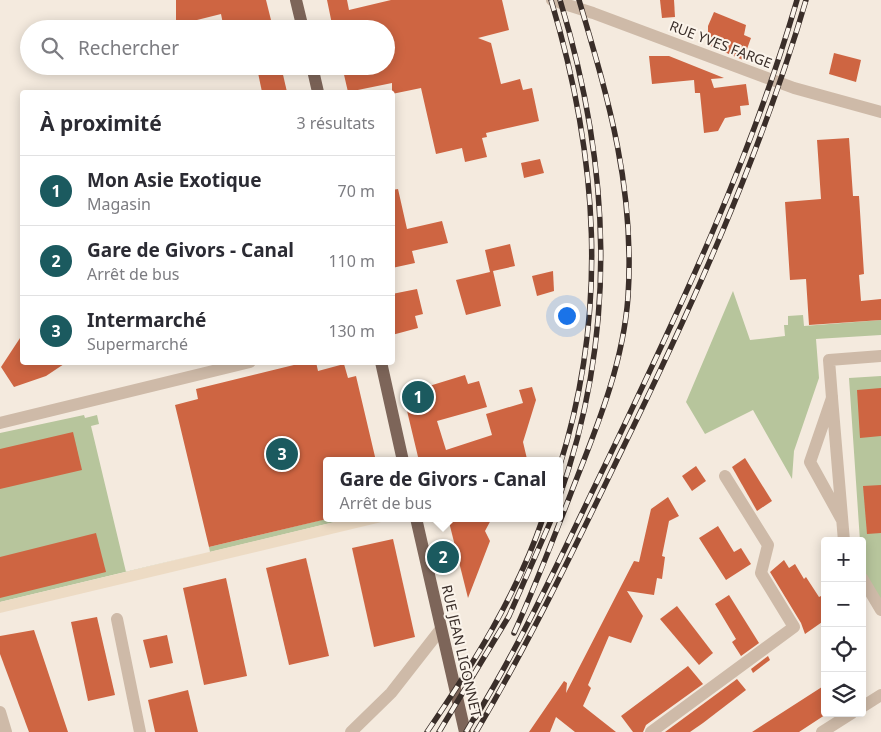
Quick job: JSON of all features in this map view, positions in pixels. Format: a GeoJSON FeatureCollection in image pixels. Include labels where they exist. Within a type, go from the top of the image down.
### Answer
{"type":"FeatureCollection","features":[{"type":"Feature","properties":{"kind":"main road"},"geometry":{"type":"LineString","coordinates":[[296,0],[301,20]]}},
{"type":"Feature","properties":{"kind":"main road"},"geometry":{"type":"LineString","coordinates":[[314,75],[318,90]]}},
{"type":"Feature","properties":{"kind":"main road"},"geometry":{"type":"LineString","coordinates":[[382,365],[402,457]]}},
{"type":"Feature","properties":{"kind":"main road","name":"RUE JEAN LIGONNET"},"geometry":{"type":"LineString","coordinates":[[417,522],[465,732]]}},
{"type":"Feature","properties":{"kind":"street","name":"RUE YVES FARGE"},"geometry":{"type":"LineString","coordinates":[[552,0],[593,12],[794,88],[881,112]]}},
{"type":"Feature","properties":{"kind":"street"},"geometry":{"type":"LineString","coordinates":[[844,537],[830,360],[881,356]]}},
{"type":"Feature","properties":{"kind":"street"},"geometry":{"type":"LineString","coordinates":[[0,423],[238,365]]}},
{"type":"Feature","properties":{"kind":"street"},"geometry":{"type":"LineString","coordinates":[[832,398],[810,462],[842,520]]}},
{"type":"Feature","properties":{"kind":"street"},"geometry":{"type":"LineString","coordinates":[[651,732],[794,627],[761,574],[768,545],[725,476]]}},
{"type":"Feature","properties":{"kind":"street"},"geometry":{"type":"LineString","coordinates":[[864,582],[881,610]]}},
{"type":"Feature","properties":{"kind":"street"},"geometry":{"type":"LineString","coordinates":[[117,619],[140,732]]}},
{"type":"Feature","properties":{"kind":"street"},"geometry":{"type":"LineString","coordinates":[[352,732],[391,693],[441,629]]}},
{"type":"Feature","properties":{"kind":"street"},"geometry":{"type":"LineString","coordinates":[[866,704],[881,695]]}},
{"type":"Feature","properties":{"kind":"street"},"geometry":{"type":"LineString","coordinates":[[0,712],[6,732]]}},
{"type":"Feature","properties":{"kind":"street"},"geometry":{"type":"LineString","coordinates":[[822,732],[846,717]]}},
{"type":"Feature","properties":{"kind":"green space"},"geometry":{"type":"Polygon","coordinates":[[[733,291],[750,340],[785,336],[784,325],[788,325],[788,316],[803,315],[804,326],[881,320],[881,335],[816,339],[819,378],[794,451],[792,479],[753,410],[705,434],[686,402],[733,291]]]}},
{"type":"Feature","properties":{"kind":"green space"},"geometry":{"type":"Polygon","coordinates":[[[881,376],[881,600],[866,577],[866,537],[860,537],[849,378],[881,376]]]}},
{"type":"Feature","properties":{"kind":"green space"},"geometry":{"type":"Polygon","coordinates":[[[84,415],[85,418],[97,415],[99,424],[91,426],[126,572],[0,602],[0,433],[84,415]]]}},
{"type":"Feature","properties":{"kind":"green space"},"geometry":{"type":"Polygon","coordinates":[[[323,520],[323,522],[334,522],[210,552],[209,547],[323,520]]]}},
{"type":"Feature","properties":{"kind":"shaded area"},"geometry":{"type":"Polygon","coordinates":[[[334,522],[382,522],[0,613],[0,602],[334,522]]]}},
{"type":"Feature","properties":{"kind":"building"},"geometry":{"type":"Polygon","coordinates":[[[176,0],[266,0],[271,20],[222,20],[221,14],[197,20],[176,20],[176,0]]]}},
{"type":"Feature","properties":{"kind":"building"},"geometry":{"type":"Polygon","coordinates":[[[327,0],[347,0],[349,10],[391,0],[502,0],[509,30],[478,38],[491,43],[501,84],[520,79],[523,90],[532,88],[539,121],[486,133],[487,137],[482,138],[487,157],[465,162],[462,148],[436,154],[421,88],[395,93],[395,90],[392,90],[392,83],[358,90],[348,90],[344,75],[395,75],[395,20],[331,20],[327,0]]]}},
{"type":"Feature","properties":{"kind":"building"},"geometry":{"type":"Polygon","coordinates":[[[660,0],[674,0],[675,17],[662,18],[660,0]]]}},
{"type":"Feature","properties":{"kind":"building"},"geometry":{"type":"Polygon","coordinates":[[[714,12],[746,25],[744,35],[751,38],[743,60],[708,45],[708,26],[714,12]]]}},
{"type":"Feature","properties":{"kind":"building"},"geometry":{"type":"Polygon","coordinates":[[[834,53],[861,60],[856,82],[829,74],[834,53]]]}},
{"type":"Feature","properties":{"kind":"building"},"geometry":{"type":"Polygon","coordinates":[[[649,56],[669,56],[724,78],[711,79],[714,88],[746,84],[749,105],[740,106],[741,115],[725,118],[718,131],[704,133],[700,93],[695,93],[694,80],[652,84],[649,56]]]}},
{"type":"Feature","properties":{"kind":"building"},"geometry":{"type":"Polygon","coordinates":[[[258,75],[283,75],[287,90],[262,90],[258,75]]]}},
{"type":"Feature","properties":{"kind":"building"},"geometry":{"type":"Polygon","coordinates":[[[849,138],[853,196],[859,196],[864,274],[859,275],[861,301],[881,299],[881,320],[809,325],[806,279],[790,280],[785,202],[821,199],[817,140],[849,138]]]}},
{"type":"Feature","properties":{"kind":"building"},"geometry":{"type":"Polygon","coordinates":[[[540,159],[544,173],[524,178],[521,163],[540,159]]]}},
{"type":"Feature","properties":{"kind":"building"},"geometry":{"type":"Polygon","coordinates":[[[398,189],[407,229],[442,221],[448,243],[412,251],[415,263],[395,267],[395,190],[398,189]]]}},
{"type":"Feature","properties":{"kind":"building"},"geometry":{"type":"Polygon","coordinates":[[[510,244],[515,266],[493,271],[501,306],[466,315],[456,280],[490,272],[485,250],[510,244]]]}},
{"type":"Feature","properties":{"kind":"building"},"geometry":{"type":"Polygon","coordinates":[[[553,271],[554,291],[537,296],[532,276],[553,271]]]}},
{"type":"Feature","properties":{"kind":"building"},"geometry":{"type":"Polygon","coordinates":[[[417,289],[423,314],[415,316],[418,328],[395,334],[395,293],[417,289]]]}},
{"type":"Feature","properties":{"kind":"building"},"geometry":{"type":"Polygon","coordinates":[[[20,338],[20,365],[62,365],[46,376],[14,387],[1,367],[20,338]]]}},
{"type":"Feature","properties":{"kind":"building"},"geometry":{"type":"Polygon","coordinates":[[[294,365],[317,365],[318,371],[344,365],[348,378],[356,376],[375,457],[323,457],[323,520],[209,547],[175,405],[198,399],[196,389],[294,365]]]}},
{"type":"Feature","properties":{"kind":"building"},"geometry":{"type":"Polygon","coordinates":[[[465,375],[468,384],[479,381],[487,407],[437,421],[446,450],[492,435],[486,414],[523,403],[519,390],[532,387],[536,400],[523,442],[527,457],[418,457],[403,394],[465,375]]]}},
{"type":"Feature","properties":{"kind":"building"},"geometry":{"type":"Polygon","coordinates":[[[881,388],[881,436],[860,438],[857,390],[881,388]]]}},
{"type":"Feature","properties":{"kind":"building"},"geometry":{"type":"Polygon","coordinates":[[[73,432],[82,470],[0,489],[0,449],[73,432]]]}},
{"type":"Feature","properties":{"kind":"building"},"geometry":{"type":"Polygon","coordinates":[[[745,458],[772,501],[757,511],[732,467],[745,458]]]}},
{"type":"Feature","properties":{"kind":"building"},"geometry":{"type":"Polygon","coordinates":[[[696,466],[706,481],[692,491],[682,476],[696,466]]]}},
{"type":"Feature","properties":{"kind":"building"},"geometry":{"type":"Polygon","coordinates":[[[881,485],[881,533],[867,534],[863,486],[881,485]]]}},
{"type":"Feature","properties":{"kind":"building"},"geometry":{"type":"Polygon","coordinates":[[[668,497],[679,516],[669,521],[662,556],[665,557],[662,579],[657,578],[654,595],[627,591],[643,616],[631,643],[609,636],[588,685],[591,688],[583,706],[616,732],[575,732],[556,717],[550,732],[529,732],[564,681],[567,683],[566,693],[634,561],[639,562],[651,509],[668,497]]]}},
{"type":"Feature","properties":{"kind":"building"},"geometry":{"type":"Polygon","coordinates":[[[449,522],[490,522],[485,531],[490,541],[468,598],[449,522]]]}},
{"type":"Feature","properties":{"kind":"building"},"geometry":{"type":"Polygon","coordinates":[[[718,526],[734,552],[741,548],[751,564],[726,580],[699,538],[718,526]]]}},
{"type":"Feature","properties":{"kind":"building"},"geometry":{"type":"Polygon","coordinates":[[[96,533],[106,572],[0,598],[0,557],[96,533]]]}},
{"type":"Feature","properties":{"kind":"building"},"geometry":{"type":"Polygon","coordinates":[[[393,539],[415,637],[374,647],[352,548],[393,539]]]}},
{"type":"Feature","properties":{"kind":"building"},"geometry":{"type":"Polygon","coordinates":[[[306,558],[329,656],[289,665],[266,568],[306,558]]]}},
{"type":"Feature","properties":{"kind":"building"},"geometry":{"type":"Polygon","coordinates":[[[784,560],[789,568],[795,564],[804,579],[806,577],[819,597],[821,596],[821,623],[805,634],[801,623],[770,572],[784,560]]]}},
{"type":"Feature","properties":{"kind":"building"},"geometry":{"type":"Polygon","coordinates":[[[226,578],[247,676],[204,685],[183,588],[226,578]]]}},
{"type":"Feature","properties":{"kind":"building"},"geometry":{"type":"Polygon","coordinates":[[[729,595],[759,643],[741,656],[732,642],[736,639],[715,604],[729,595]]]}},
{"type":"Feature","properties":{"kind":"building"},"geometry":{"type":"Polygon","coordinates":[[[677,606],[713,653],[699,665],[660,619],[677,606]]]}},
{"type":"Feature","properties":{"kind":"building"},"geometry":{"type":"Polygon","coordinates":[[[97,617],[115,695],[88,701],[71,622],[97,617]]]}},
{"type":"Feature","properties":{"kind":"building"},"geometry":{"type":"Polygon","coordinates":[[[34,630],[68,732],[29,732],[0,654],[0,636],[34,630]]]}},
{"type":"Feature","properties":{"kind":"building"},"geometry":{"type":"Polygon","coordinates":[[[167,635],[173,663],[150,668],[143,640],[167,635]]]}},
{"type":"Feature","properties":{"kind":"building"},"geometry":{"type":"Polygon","coordinates":[[[768,656],[770,660],[753,673],[751,669],[768,656]]]}},
{"type":"Feature","properties":{"kind":"building"},"geometry":{"type":"Polygon","coordinates":[[[688,666],[703,684],[646,725],[643,732],[633,732],[621,716],[688,666]]]}},
{"type":"Feature","properties":{"kind":"building"},"geometry":{"type":"Polygon","coordinates":[[[737,679],[746,690],[703,723],[690,732],[665,732],[737,679]]]}},
{"type":"Feature","properties":{"kind":"building"},"geometry":{"type":"Polygon","coordinates":[[[821,688],[822,717],[799,732],[752,732],[821,688]]]}},
{"type":"Feature","properties":{"kind":"building"},"geometry":{"type":"Polygon","coordinates":[[[188,690],[198,732],[155,732],[148,700],[188,690]]]}},
{"type":"Feature","properties":{"kind":"railway"},"geometry":{"type":"LineString","coordinates":[[551,0],[567,58],[579,117],[587,175],[591,234],[591,292],[585,351],[575,409],[562,457]]}},
{"type":"Feature","properties":{"kind":"railway"},"geometry":{"type":"LineString","coordinates":[[560,0],[577,63],[590,125],[598,187],[601,249],[599,312],[591,374],[578,436],[563,485]]}},
{"type":"Feature","properties":{"kind":"railway"},"geometry":{"type":"LineString","coordinates":[[563,515],[607,397],[620,348],[628,297],[628,219],[623,182],[610,110],[579,0]]}},
{"type":"Feature","properties":{"kind":"railway"},"geometry":{"type":"LineString","coordinates":[[475,718],[494,687],[545,589],[688,289],[758,117],[779,59],[797,0]]}},
{"type":"Feature","properties":{"kind":"railway"},"geometry":{"type":"LineString","coordinates":[[476,732],[533,630],[568,561],[698,289],[768,117],[806,0]]}},
{"type":"Feature","properties":{"kind":"railway"},"geometry":{"type":"LineString","coordinates":[[427,732],[477,656],[507,602],[541,522]]}},
{"type":"Feature","properties":{"kind":"railway"},"geometry":{"type":"LineString","coordinates":[[439,732],[509,616],[550,522]]}},
{"type":"Feature","properties":{"kind":"railway"},"geometry":{"type":"LineString","coordinates":[[514,633],[560,522]]}},
{"type":"Feature","properties":{"kind":"railway"},"geometry":{"type":"LineString","coordinates":[[466,732],[477,713]]}},
{"type":"Feature","properties":{"kind":"place","name":"Mon Asie Exotique"},"geometry":{"type":"Point","coordinates":[418,397]}},
{"type":"Feature","properties":{"kind":"place","name":"Intermarché"},"geometry":{"type":"Point","coordinates":[282,454]}},
{"type":"Feature","properties":{"kind":"place","name":"Gare de Givors - Canal"},"geometry":{"type":"Point","coordinates":[443,557]}}]}
